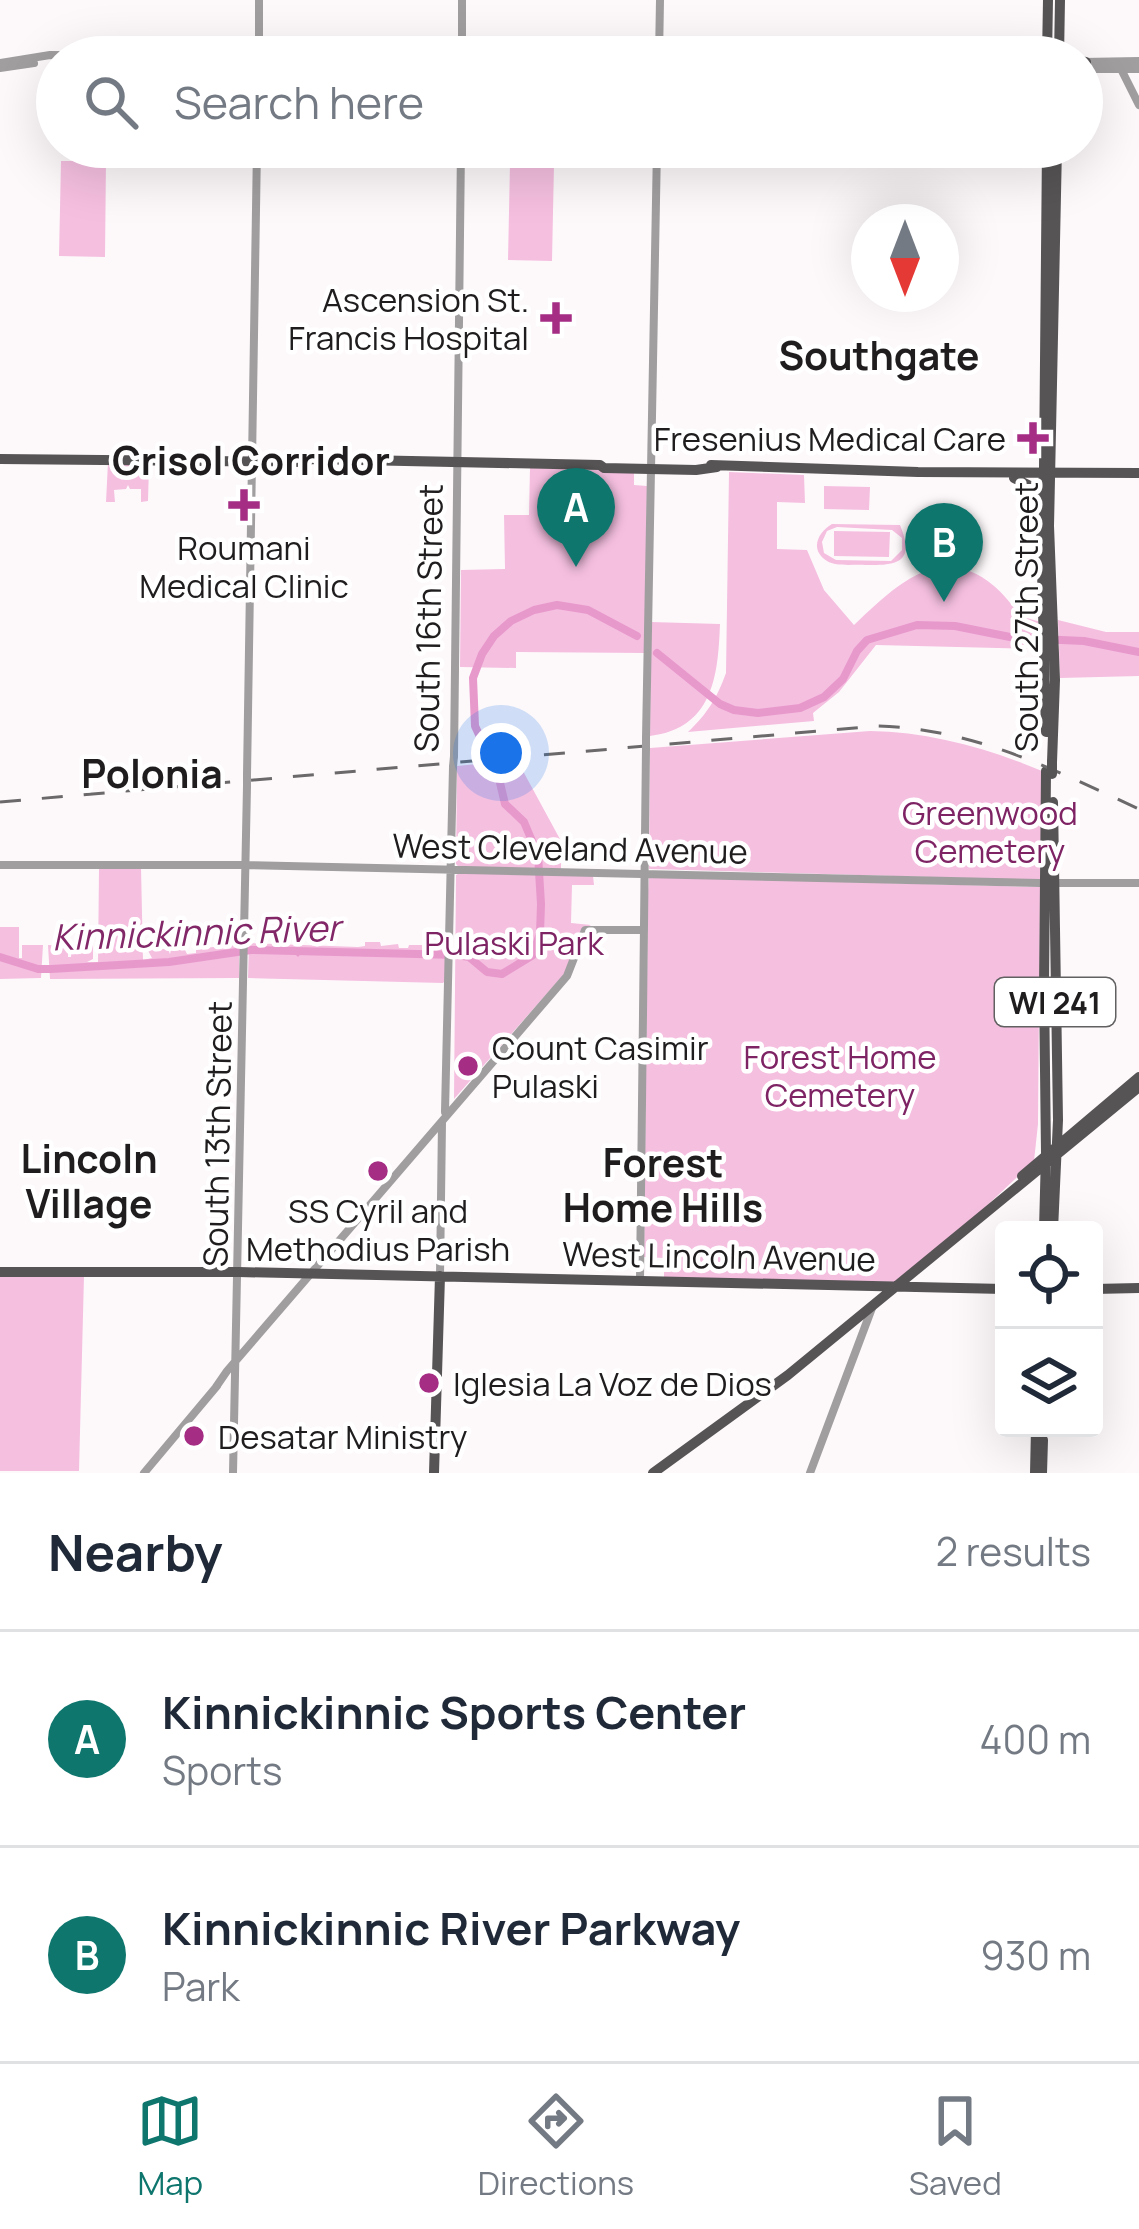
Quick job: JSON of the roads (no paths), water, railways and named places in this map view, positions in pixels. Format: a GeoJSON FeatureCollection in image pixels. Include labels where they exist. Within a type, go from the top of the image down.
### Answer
{"type":"FeatureCollection","features":[{"type":"Feature","properties":{"kind":"main road"},"geometry":{"type":"LineString","coordinates":[[1048,0],[1050,36]]}},
{"type":"Feature","properties":{"kind":"main road"},"geometry":{"type":"LineString","coordinates":[[1059,36],[1061,4]]}},
{"type":"Feature","properties":{"kind":"main road","name":"South 27th Street"},"geometry":{"type":"LineString","coordinates":[[1053,168],[1043,586],[1051,651],[1051,884],[1044,991],[1053,1221]]}},
{"type":"Feature","properties":{"kind":"main road","name":"South 27th Street"},"geometry":{"type":"LineString","coordinates":[[1049,416],[1054,304],[1046,246],[1051,204]]}},
{"type":"Feature","properties":{"kind":"main road"},"geometry":{"type":"LineString","coordinates":[[0,459],[305,457],[1139,474]]}},
{"type":"Feature","properties":{"kind":"main road"},"geometry":{"type":"LineString","coordinates":[[918,472],[1014,478],[1048,475]]}},
{"type":"Feature","properties":{"kind":"main road","name":"South 27th Street"},"geometry":{"type":"LineString","coordinates":[[1048,475],[1042,506],[1048,623]]}},
{"type":"Feature","properties":{"kind":"main road"},"geometry":{"type":"LineString","coordinates":[[1014,478],[1032,487],[1042,506]]}},
{"type":"Feature","properties":{"kind":"main road"},"geometry":{"type":"LineString","coordinates":[[653,1473],[860,1324],[872,1306],[1016,1190],[1074,1129],[1139,1077]]}},
{"type":"Feature","properties":{"kind":"main road"},"geometry":{"type":"LineString","coordinates":[[991,1208],[999,1196],[1139,1087]]}},
{"type":"Feature","properties":{"kind":"main road"},"geometry":{"type":"LineString","coordinates":[[1052,1119],[1074,1129]]}},
{"type":"Feature","properties":{"kind":"main road"},"geometry":{"type":"LineString","coordinates":[[1016,1190],[1051,1191],[1052,1119]]}},
{"type":"Feature","properties":{"kind":"main road","name":"South 27th Street"},"geometry":{"type":"LineString","coordinates":[[1046,1221],[1051,1191]]}},
{"type":"Feature","properties":{"kind":"main road","name":"West Lincoln Avenue"},"geometry":{"type":"LineString","coordinates":[[0,1272],[238,1272],[995,1289]]}},
{"type":"Feature","properties":{"kind":"main road","name":"South 16th Street"},"geometry":{"type":"LineString","coordinates":[[434,1473],[440,1276]]}},
{"type":"Feature","properties":{"kind":"main road"},"geometry":{"type":"LineString","coordinates":[[1103,1288],[1139,1288]]}},
{"type":"Feature","properties":{"kind":"main road"},"geometry":{"type":"LineString","coordinates":[[1039,1437],[1039,1473]]}},
{"type":"Feature","properties":{"kind":"street"},"geometry":{"type":"LineString","coordinates":[[259,0],[259,36]]}},
{"type":"Feature","properties":{"kind":"street"},"geometry":{"type":"LineString","coordinates":[[462,0],[462,36]]}},
{"type":"Feature","properties":{"kind":"street"},"geometry":{"type":"LineString","coordinates":[[659,36],[660,0]]}},
{"type":"Feature","properties":{"kind":"street"},"geometry":{"type":"LineString","coordinates":[[0,66],[36,58]]}},
{"type":"Feature","properties":{"kind":"street"},"geometry":{"type":"LineString","coordinates":[[1103,64],[1139,66]]}},
{"type":"Feature","properties":{"kind":"street"},"geometry":{"type":"LineString","coordinates":[[1103,68],[1121,65]]}},
{"type":"Feature","properties":{"kind":"street"},"geometry":{"type":"LineString","coordinates":[[1121,65],[1139,105]]}},
{"type":"Feature","properties":{"kind":"street"},"geometry":{"type":"LineString","coordinates":[[1128,85],[1139,66]]}},
{"type":"Feature","properties":{"kind":"street"},"geometry":{"type":"LineString","coordinates":[[1103,71],[1128,85]]}},
{"type":"Feature","properties":{"kind":"street","name":"South 13th Street"},"geometry":{"type":"LineString","coordinates":[[233,1473],[257,168]]}},
{"type":"Feature","properties":{"kind":"street","name":"South 16th Street"},"geometry":{"type":"LineString","coordinates":[[440,1276],[450,955],[461,168]]}},
{"type":"Feature","properties":{"kind":"street"},"geometry":{"type":"LineString","coordinates":[[640,1281],[657,168]]}},
{"type":"Feature","properties":{"kind":"street","name":"West Cleveland Avenue"},"geometry":{"type":"LineString","coordinates":[[0,866],[245,865],[1139,883]]}},
{"type":"Feature","properties":{"kind":"street"},"geometry":{"type":"LineString","coordinates":[[144,1473],[567,976],[584,930],[644,930]]}},
{"type":"Feature","properties":{"kind":"street"},"geometry":{"type":"LineString","coordinates":[[447,1092],[457,1102]]}},
{"type":"Feature","properties":{"kind":"street"},"geometry":{"type":"LineString","coordinates":[[810,1473],[860,1324]]}},
{"type":"Feature","properties":{"kind":"waterway","name":"Kinnickinnic River"},"geometry":{"type":"LineString","coordinates":[[0,957],[51,969],[169,962],[251,950],[457,955],[469,957],[487,972],[502,974],[533,955],[540,933],[538,855],[524,822],[505,804],[493,753],[475,726],[473,678],[482,654],[511,621],[557,605],[588,610],[637,636]]}},
{"type":"Feature","properties":{"kind":"waterway","name":"Kinnickinnic River"},"geometry":{"type":"LineString","coordinates":[[657,653],[720,704],[758,713],[800,708],[824,697],[843,679],[867,640],[917,625],[1084,641],[1139,652]]}},
{"type":"Feature","properties":{"kind":"waterway","name":"Kinnickinnic River"},"geometry":{"type":"LineString","coordinates":[[295,951],[298,955]]}},
{"type":"Feature","properties":{"kind":"railway"},"geometry":{"type":"LineString","coordinates":[[0,802],[877,726],[980,743],[1139,809]]}},
{"type":"Feature","properties":{"kind":"place","name":"Ascension St. Francis Hospital"},"geometry":{"type":"Point","coordinates":[556,318]}},
{"type":"Feature","properties":{"kind":"place","name":"Fresenius Medical Care"},"geometry":{"type":"Point","coordinates":[1033,438]}},
{"type":"Feature","properties":{"kind":"place","name":"Roumani Medical Clinic"},"geometry":{"type":"Point","coordinates":[244,505]}},
{"type":"Feature","properties":{"kind":"place","name":"Kinnickinnic Sports Center"},"geometry":{"type":"Point","coordinates":[576,567]}},
{"type":"Feature","properties":{"kind":"place","name":"Kinnickinnic River Parkway"},"geometry":{"type":"Point","coordinates":[944,602]}},
{"type":"Feature","properties":{"kind":"place","name":"Count Casimir Pulaski"},"geometry":{"type":"Point","coordinates":[468,1066]}},
{"type":"Feature","properties":{"kind":"place","name":"SS Cyril and Methodius Parish"},"geometry":{"type":"Point","coordinates":[378,1171]}},
{"type":"Feature","properties":{"kind":"place","name":"Iglesia La Voz de Dios"},"geometry":{"type":"Point","coordinates":[429,1383]}},
{"type":"Feature","properties":{"kind":"place","name":"Desatar Ministry"},"geometry":{"type":"Point","coordinates":[194,1436]}},
{"type":"Feature","properties":{"kind":"district","name":"Southgate"},"geometry":{"type":"Point","coordinates":[879,355]}},
{"type":"Feature","properties":{"kind":"district","name":"Crisol Corridor"},"geometry":{"type":"Point","coordinates":[251,460]}},
{"type":"Feature","properties":{"kind":"district","name":"Polonia"},"geometry":{"type":"Point","coordinates":[152,773]}},
{"type":"Feature","properties":{"kind":"district","name":"Lincoln Village"},"geometry":{"type":"Point","coordinates":[89,1180]}},
{"type":"Feature","properties":{"kind":"district","name":"Forest Home Hills"},"geometry":{"type":"Point","coordinates":[663,1184]}},
{"type":"Feature","properties":{"kind":"park label","name":"Greenwood Cemetery"},"geometry":{"type":"Point","coordinates":[990,831]}},
{"type":"Feature","properties":{"kind":"park label","name":"Pulaski Park"},"geometry":{"type":"Point","coordinates":[514,942]}},
{"type":"Feature","properties":{"kind":"park label","name":"Forest Home Cemetery"},"geometry":{"type":"Point","coordinates":[840,1075]}}]}
